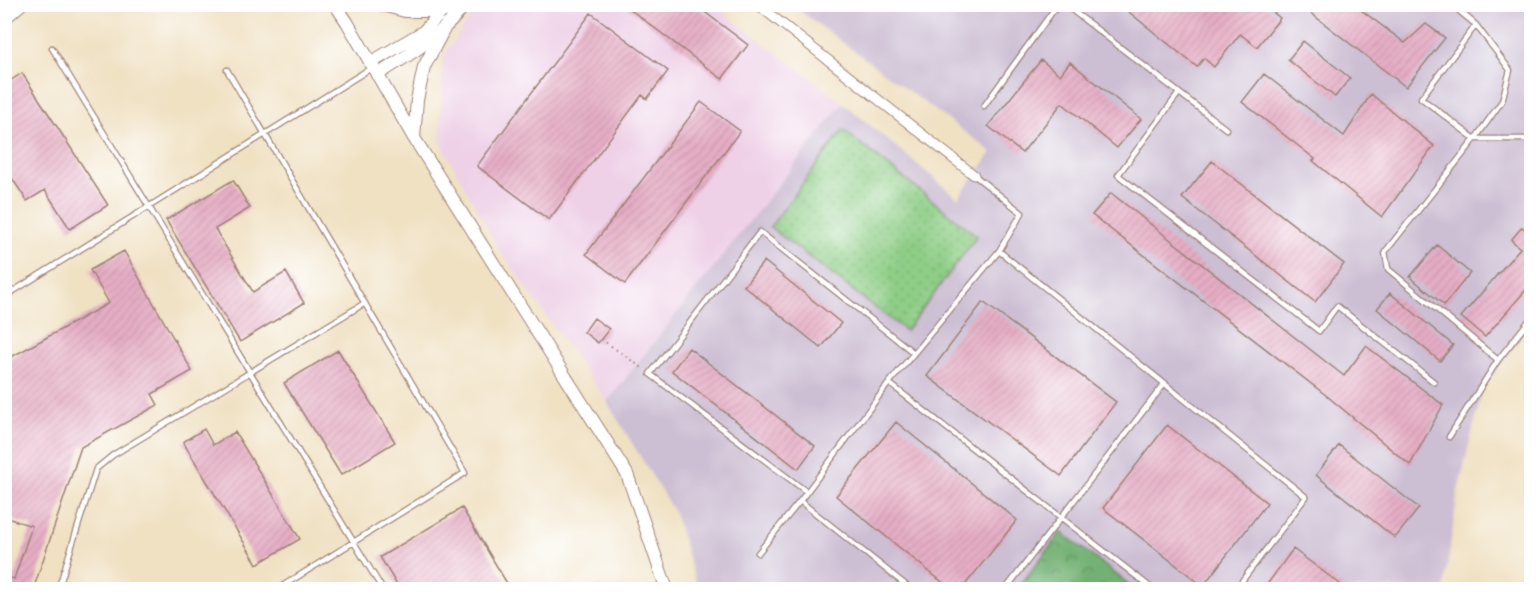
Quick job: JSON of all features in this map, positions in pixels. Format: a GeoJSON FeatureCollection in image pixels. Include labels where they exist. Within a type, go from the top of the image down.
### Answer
{"type":"FeatureCollection","features":[{"type":"Feature","properties":{"kind":"street"},"geometry":{"type":"LineString","coordinates":[[4,19],[21,4]]}},
{"type":"Feature","properties":{"kind":"street"},"geometry":{"type":"LineString","coordinates":[[335,4],[414,138],[627,474],[667,590]]}},
{"type":"Feature","properties":{"kind":"street"},"geometry":{"type":"LineString","coordinates":[[379,4],[405,11],[447,8]]}},
{"type":"Feature","properties":{"kind":"street"},"geometry":{"type":"LineString","coordinates":[[373,69],[417,49],[446,25],[465,4]]}},
{"type":"Feature","properties":{"kind":"street"},"geometry":{"type":"LineString","coordinates":[[757,4],[974,176]]}},
{"type":"Feature","properties":{"kind":"street"},"geometry":{"type":"LineString","coordinates":[[373,69],[423,32],[447,8]]}},
{"type":"Feature","properties":{"kind":"street"},"geometry":{"type":"LineString","coordinates":[[414,138],[417,100],[424,67],[446,25]]}},
{"type":"Feature","properties":{"kind":"lane"},"geometry":{"type":"LineString","coordinates":[[984,106],[1058,4]]}},
{"type":"Feature","properties":{"kind":"lane"},"geometry":{"type":"LineString","coordinates":[[1064,4],[1226,129]]}},
{"type":"Feature","properties":{"kind":"lane"},"geometry":{"type":"LineString","coordinates":[[1451,4],[1476,25],[1509,70],[1502,101],[1475,139],[1385,252],[1388,269],[1498,360]]}},
{"type":"Feature","properties":{"kind":"lane"},"geometry":{"type":"LineString","coordinates":[[1476,25],[1421,98],[1475,139],[1525,140],[1532,145]]}},
{"type":"Feature","properties":{"kind":"lane"},"geometry":{"type":"LineString","coordinates":[[52,48],[383,590]]}},
{"type":"Feature","properties":{"kind":"lane"},"geometry":{"type":"LineString","coordinates":[[4,297],[373,69]]}},
{"type":"Feature","properties":{"kind":"lane"},"geometry":{"type":"LineString","coordinates":[[227,70],[465,473],[277,589]]}},
{"type":"Feature","properties":{"kind":"lane"},"geometry":{"type":"LineString","coordinates":[[1179,93],[1118,175],[1319,331],[1337,306],[1434,382]]}},
{"type":"Feature","properties":{"kind":"lane"},"geometry":{"type":"LineString","coordinates":[[758,553],[889,383],[999,251],[1022,213],[974,176]]}},
{"type":"Feature","properties":{"kind":"lane"},"geometry":{"type":"LineString","coordinates":[[807,492],[650,374],[760,232],[914,353]]}},
{"type":"Feature","properties":{"kind":"lane"},"geometry":{"type":"LineString","coordinates":[[999,251],[1305,497],[1234,590]]}},
{"type":"Feature","properties":{"kind":"lane"},"geometry":{"type":"LineString","coordinates":[[58,590],[96,469],[113,455],[365,303]]}},
{"type":"Feature","properties":{"kind":"lane"},"geometry":{"type":"LineString","coordinates":[[1449,437],[1498,360],[1532,317]]}},
{"type":"Feature","properties":{"kind":"lane"},"geometry":{"type":"LineString","coordinates":[[889,383],[1154,590]]}},
{"type":"Feature","properties":{"kind":"lane"},"geometry":{"type":"LineString","coordinates":[[1005,590],[1165,383]]}},
{"type":"Feature","properties":{"kind":"lane"},"geometry":{"type":"LineString","coordinates":[[800,501],[912,590]]}},
{"type":"Feature","properties":{"kind":"path"},"geometry":{"type":"LineString","coordinates":[[601,339],[641,367]]}},
{"type":"Feature","properties":{"kind":"shaded area"},"geometry":{"type":"Polygon","coordinates":[[[479,5],[713,5],[843,103],[607,402],[497,246],[440,141],[443,56],[479,5]]]}},
{"type":"Feature","properties":{"kind":"shaded area"},"geometry":{"type":"Polygon","coordinates":[[[792,5],[1531,5],[1531,323],[1482,390],[1458,491],[1444,589],[698,589],[674,512],[607,402],[843,103],[958,198],[992,152],[792,5]]]}},
{"type":"Feature","properties":{"kind":"green space"},"geometry":{"type":"Polygon","coordinates":[[[843,130],[977,236],[906,331],[770,227],[843,130]]]}},
{"type":"Feature","properties":{"kind":"green space"},"geometry":{"type":"Polygon","coordinates":[[[1061,532],[1135,589],[1017,589],[1061,532]]]}},
{"type":"Feature","properties":{"kind":"building"},"geometry":{"type":"Polygon","coordinates":[[[623,4],[694,4],[748,45],[722,79],[623,4]]]}},
{"type":"Feature","properties":{"kind":"building"},"geometry":{"type":"Polygon","coordinates":[[[1119,4],[1263,4],[1280,18],[1257,47],[1240,34],[1214,67],[1204,58],[1197,67],[1119,4]]]}},
{"type":"Feature","properties":{"kind":"building"},"geometry":{"type":"Polygon","coordinates":[[[1299,4],[1353,4],[1405,43],[1426,24],[1445,38],[1406,87],[1299,4]]]}},
{"type":"Feature","properties":{"kind":"building"},"geometry":{"type":"Polygon","coordinates":[[[591,13],[668,71],[647,99],[642,95],[549,220],[477,166],[591,13]]]}},
{"type":"Feature","properties":{"kind":"building"},"geometry":{"type":"Polygon","coordinates":[[[1303,41],[1350,78],[1335,97],[1288,60],[1303,41]]]}},
{"type":"Feature","properties":{"kind":"building"},"geometry":{"type":"Polygon","coordinates":[[[1041,60],[1060,75],[1070,62],[1141,119],[1117,148],[1062,103],[1022,153],[988,126],[1041,60]]]}},
{"type":"Feature","properties":{"kind":"building"},"geometry":{"type":"Polygon","coordinates":[[[22,73],[108,205],[70,229],[45,190],[27,201],[4,166],[4,85],[22,73]]]}},
{"type":"Feature","properties":{"kind":"building"},"geometry":{"type":"Polygon","coordinates":[[[1264,74],[1344,136],[1371,94],[1434,146],[1382,217],[1313,161],[1315,159],[1242,102],[1264,74]]]}},
{"type":"Feature","properties":{"kind":"building"},"geometry":{"type":"Polygon","coordinates":[[[701,102],[740,131],[625,284],[586,254],[701,102]]]}},
{"type":"Feature","properties":{"kind":"building"},"geometry":{"type":"Polygon","coordinates":[[[1212,161],[1344,264],[1315,302],[1182,198],[1212,161]]]}},
{"type":"Feature","properties":{"kind":"building"},"geometry":{"type":"Polygon","coordinates":[[[233,180],[250,208],[215,229],[253,292],[286,272],[304,303],[240,342],[166,220],[233,180]]]}},
{"type":"Feature","properties":{"kind":"building"},"geometry":{"type":"Polygon","coordinates":[[[1111,193],[1344,376],[1366,346],[1443,405],[1410,465],[1327,396],[1092,215],[1111,193]]]}},
{"type":"Feature","properties":{"kind":"building"},"geometry":{"type":"Polygon","coordinates":[[[1522,227],[1532,235],[1532,283],[1485,337],[1461,317],[1520,248],[1511,240],[1522,227]]]}},
{"type":"Feature","properties":{"kind":"building"},"geometry":{"type":"Polygon","coordinates":[[[1437,245],[1470,273],[1444,305],[1410,277],[1437,245]]]}},
{"type":"Feature","properties":{"kind":"building"},"geometry":{"type":"Polygon","coordinates":[[[124,251],[192,371],[152,394],[158,405],[81,447],[33,590],[4,590],[4,576],[14,579],[32,526],[4,517],[4,443],[9,430],[4,429],[4,361],[109,303],[90,270],[124,251]]]}},
{"type":"Feature","properties":{"kind":"building"},"geometry":{"type":"Polygon","coordinates":[[[764,261],[841,323],[821,348],[744,286],[764,261]]]}},
{"type":"Feature","properties":{"kind":"building"},"geometry":{"type":"Polygon","coordinates":[[[1390,293],[1453,345],[1440,361],[1377,309],[1390,293]]]}},
{"type":"Feature","properties":{"kind":"building"},"geometry":{"type":"Polygon","coordinates":[[[983,302],[1116,402],[1061,476],[927,376],[983,302]]]}},
{"type":"Feature","properties":{"kind":"building"},"geometry":{"type":"Polygon","coordinates":[[[594,318],[609,329],[598,343],[584,332],[594,318]]]}},
{"type":"Feature","properties":{"kind":"building"},"geometry":{"type":"Polygon","coordinates":[[[689,348],[815,446],[798,469],[672,371],[689,348]]]}},
{"type":"Feature","properties":{"kind":"building"},"geometry":{"type":"Polygon","coordinates":[[[338,350],[395,442],[341,475],[284,383],[338,350]]]}},
{"type":"Feature","properties":{"kind":"building"},"geometry":{"type":"Polygon","coordinates":[[[896,422],[1017,520],[961,590],[952,590],[836,496],[896,422]]]}},
{"type":"Feature","properties":{"kind":"building"},"geometry":{"type":"Polygon","coordinates":[[[1167,425],[1267,503],[1203,586],[1103,508],[1167,425]]]}},
{"type":"Feature","properties":{"kind":"building"},"geometry":{"type":"Polygon","coordinates":[[[204,429],[213,445],[235,432],[300,539],[257,564],[183,442],[204,429]]]}},
{"type":"Feature","properties":{"kind":"building"},"geometry":{"type":"Polygon","coordinates":[[[1339,445],[1419,508],[1395,538],[1316,475],[1339,445]]]}},
{"type":"Feature","properties":{"kind":"building"},"geometry":{"type":"Polygon","coordinates":[[[462,508],[511,590],[400,590],[380,557],[462,508]]]}},
{"type":"Feature","properties":{"kind":"building"},"geometry":{"type":"Polygon","coordinates":[[[1293,549],[1348,590],[1263,590],[1293,549]]]}}]}
